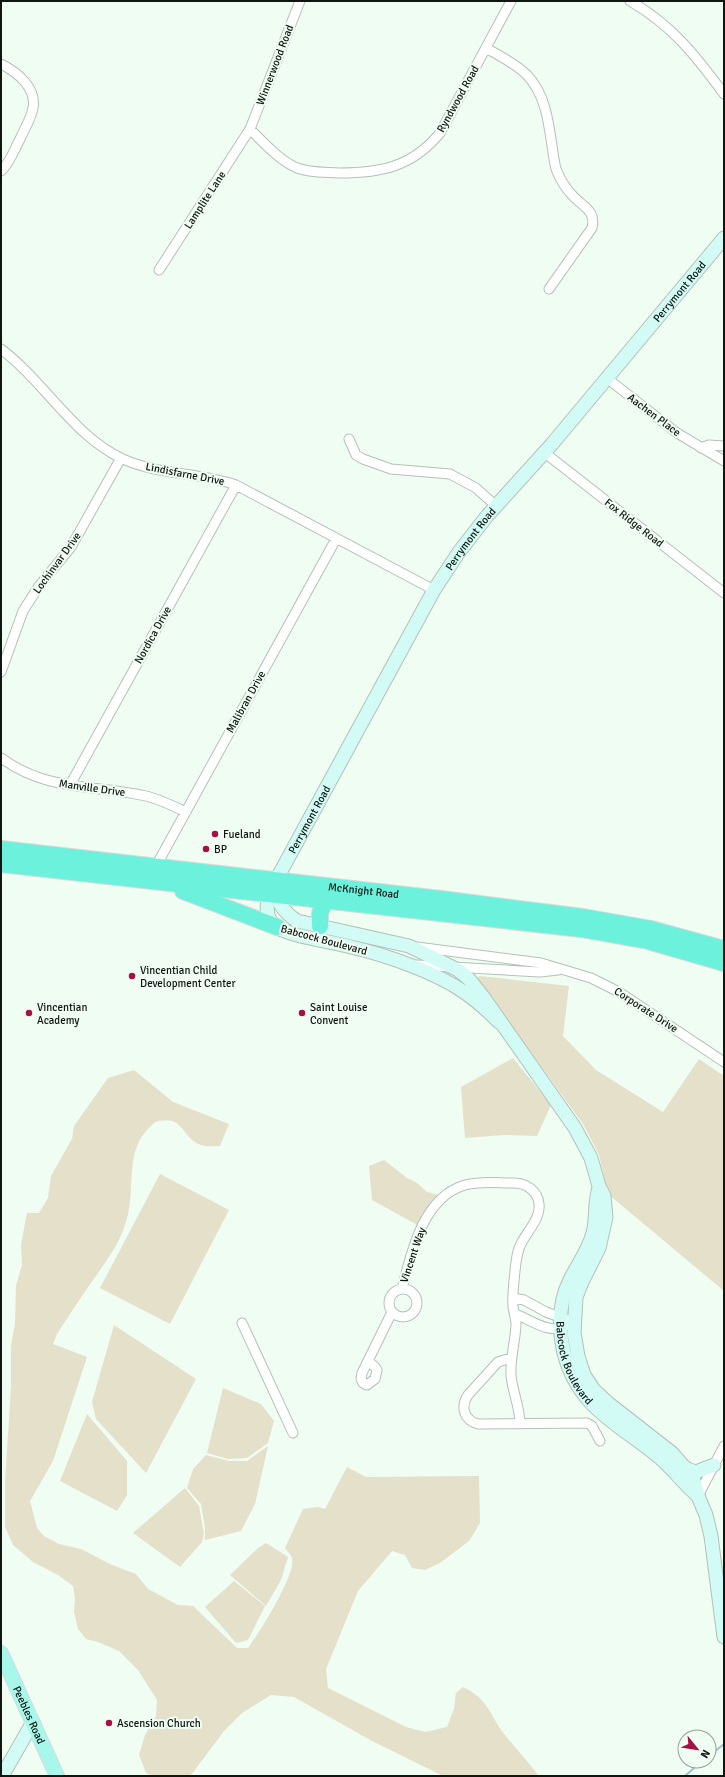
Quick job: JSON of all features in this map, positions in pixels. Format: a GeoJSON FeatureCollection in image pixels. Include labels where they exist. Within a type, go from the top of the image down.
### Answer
{"type":"FeatureCollection","features":[{"type":"Feature","properties":{"kind":"highway"},"geometry":{"type":"LineString","coordinates":[[1,842],[32,852]]}},
{"type":"Feature","properties":{"kind":"highway","name":"McKnight Road"},"geometry":{"type":"LineString","coordinates":[[1,849],[156,866],[325,901],[581,929],[648,941],[724,963]]}},
{"type":"Feature","properties":{"kind":"highway","name":"McKnight Road"},"geometry":{"type":"LineString","coordinates":[[1,864],[159,882],[273,890],[589,918],[651,929],[724,949]]}},
{"type":"Feature","properties":{"kind":"highway"},"geometry":{"type":"LineString","coordinates":[[159,882],[277,927]]}},
{"type":"Feature","properties":{"kind":"highway"},"geometry":{"type":"LineString","coordinates":[[320,926],[320,913],[325,901]]}},
{"type":"Feature","properties":{"kind":"main road","name":"Peebles Road"},"geometry":{"type":"LineString","coordinates":[[1,1653],[57,1776]]}},
{"type":"Feature","properties":{"kind":"street","name":"Winnerwood Road"},"geometry":{"type":"LineString","coordinates":[[250,129],[300,1]]}},
{"type":"Feature","properties":{"kind":"street","name":"Ryndwood Road"},"geometry":{"type":"LineString","coordinates":[[250,129],[288,163],[306,170],[317,172],[362,173],[393,167],[426,147],[440,133],[511,1]]}},
{"type":"Feature","properties":{"kind":"street"},"geometry":{"type":"LineString","coordinates":[[630,1],[658,19],[682,40],[724,94]]}},
{"type":"Feature","properties":{"kind":"street"},"geometry":{"type":"LineString","coordinates":[[486,48],[517,66],[533,82],[544,106],[556,169],[560,179],[570,192],[591,212],[593,217],[592,228],[549,289]]}},
{"type":"Feature","properties":{"kind":"street"},"geometry":{"type":"LineString","coordinates":[[1,64],[26,82],[32,95],[33,107],[29,120],[7,165],[1,171]]}},
{"type":"Feature","properties":{"kind":"street","name":"Lamplite Lane"},"geometry":{"type":"LineString","coordinates":[[159,270],[250,129]]}},
{"type":"Feature","properties":{"kind":"street","name":"Perrymont Road"},"geometry":{"type":"LineString","coordinates":[[273,890],[434,590],[459,552],[496,506],[545,453],[608,379],[724,238]]}},
{"type":"Feature","properties":{"kind":"street","name":"Lindisfarne Drive"},"geometry":{"type":"LineString","coordinates":[[1,349],[36,380],[80,429],[122,458],[158,469],[211,478],[236,485],[434,590]]}},
{"type":"Feature","properties":{"kind":"street","name":"Aachen Place"},"geometry":{"type":"LineString","coordinates":[[608,379],[666,426],[724,461]]}},
{"type":"Feature","properties":{"kind":"street"},"geometry":{"type":"LineString","coordinates":[[349,440],[356,454],[363,459],[391,469],[450,474],[476,488],[496,506]]}},
{"type":"Feature","properties":{"kind":"street"},"geometry":{"type":"LineString","coordinates":[[701,448],[709,445],[724,446]]}},
{"type":"Feature","properties":{"kind":"street","name":"Fox Ridge Road"},"geometry":{"type":"LineString","coordinates":[[545,453],[724,593]]}},
{"type":"Feature","properties":{"kind":"street","name":"Lochinvar Drive"},"geometry":{"type":"LineString","coordinates":[[1,672],[23,611],[39,586],[72,547],[122,458]]}},
{"type":"Feature","properties":{"kind":"street","name":"Nordica Drive"},"geometry":{"type":"LineString","coordinates":[[70,785],[236,485]]}},
{"type":"Feature","properties":{"kind":"street","name":"Malibran Drive"},"geometry":{"type":"LineString","coordinates":[[156,866],[336,539]]}},
{"type":"Feature","properties":{"kind":"street","name":"Manville Drive"},"geometry":{"type":"LineString","coordinates":[[1,758],[22,772],[38,779],[147,796],[186,812]]}},
{"type":"Feature","properties":{"kind":"street","name":"Babcock Boulevard"},"geometry":{"type":"LineString","coordinates":[[273,890],[284,910],[292,918],[302,922],[409,946],[453,967],[473,984],[561,1106],[584,1142],[599,1186],[604,1196],[606,1207],[605,1227],[599,1248],[579,1289],[574,1306],[573,1322],[579,1361],[584,1375],[594,1390],[608,1403],[672,1453],[695,1482],[698,1496],[706,1515],[710,1530],[722,1606],[724,1638]]}},
{"type":"Feature","properties":{"kind":"street","name":"Babcock Boulevard"},"geometry":{"type":"LineString","coordinates":[[273,890],[268,916],[269,920],[277,927],[302,935],[359,948],[404,962],[457,987],[478,1002],[499,1022]]}},
{"type":"Feature","properties":{"kind":"street","name":"Corporate Drive"},"geometry":{"type":"LineString","coordinates":[[409,946],[542,963],[587,976],[610,987],[724,1062]]}},
{"type":"Feature","properties":{"kind":"street","name":"Corporate Drive"},"geometry":{"type":"LineString","coordinates":[[404,962],[418,965],[540,972],[562,970]]}},
{"type":"Feature","properties":{"kind":"street","name":"Vincent Way"},"geometry":{"type":"LineString","coordinates":[[402,1289],[421,1227],[445,1196],[458,1188],[472,1184],[518,1183],[526,1186],[534,1193],[538,1199],[540,1208],[537,1217],[523,1239],[519,1249],[515,1271],[513,1298],[516,1325],[511,1358],[512,1386],[519,1411],[520,1424]]}},
{"type":"Feature","properties":{"kind":"street","name":"Babcock Boulevard"},"geometry":{"type":"LineString","coordinates":[[599,1186],[596,1196],[593,1232],[585,1254],[565,1292],[561,1323],[563,1346],[569,1370],[580,1391],[601,1414],[669,1466],[687,1487],[698,1496]]}},
{"type":"Feature","properties":{"kind":"street"},"geometry":{"type":"LineString","coordinates":[[402,1289],[414,1294],[416,1298],[416,1308],[411,1315],[407,1317],[398,1316],[392,1312],[389,1306],[390,1296],[393,1293],[402,1289]]}},
{"type":"Feature","properties":{"kind":"street"},"geometry":{"type":"LineString","coordinates":[[513,1298],[524,1300],[546,1312],[561,1323]]}},
{"type":"Feature","properties":{"kind":"street"},"geometry":{"type":"LineString","coordinates":[[368,1361],[392,1312]]}},
{"type":"Feature","properties":{"kind":"street"},"geometry":{"type":"LineString","coordinates":[[514,1314],[542,1326],[555,1329],[561,1323],[573,1322]]}},
{"type":"Feature","properties":{"kind":"street"},"geometry":{"type":"LineString","coordinates":[[242,1323],[293,1433]]}},
{"type":"Feature","properties":{"kind":"street"},"geometry":{"type":"LineString","coordinates":[[511,1358],[502,1360],[495,1365],[468,1395],[465,1400],[463,1410],[467,1419],[478,1424],[587,1423],[592,1426],[600,1441]]}},
{"type":"Feature","properties":{"kind":"street"},"geometry":{"type":"LineString","coordinates":[[698,1496],[724,1446]]}},
{"type":"Feature","properties":{"kind":"street"},"geometry":{"type":"LineString","coordinates":[[686,1469],[696,1472],[714,1465]]}},
{"type":"Feature","properties":{"kind":"street"},"geometry":{"type":"LineString","coordinates":[[2,1776],[33,1722]]}},
{"type":"Feature","properties":{"kind":"shaded area"},"geometry":{"type":"Polygon","coordinates":[[[480,976],[569,986],[563,1036],[596,1070],[663,1112],[699,1059],[724,1076],[724,1291],[608,1194],[599,1155],[583,1124],[477,978],[480,976]]]}},
{"type":"Feature","properties":{"kind":"shaded area"},"geometry":{"type":"Polygon","coordinates":[[[513,1058],[551,1105],[537,1136],[504,1135],[465,1138],[461,1087],[513,1058]]]}},
{"type":"Feature","properties":{"kind":"shaded area"},"geometry":{"type":"Polygon","coordinates":[[[134,1070],[173,1102],[229,1124],[220,1146],[206,1146],[195,1142],[179,1125],[174,1122],[167,1120],[158,1121],[153,1124],[142,1136],[137,1146],[132,1168],[130,1203],[122,1234],[108,1258],[57,1334],[53,1344],[87,1357],[53,1461],[30,1501],[37,1528],[44,1536],[59,1544],[81,1549],[112,1565],[136,1574],[148,1589],[178,1605],[193,1606],[237,1648],[248,1648],[276,1604],[289,1577],[292,1566],[292,1558],[285,1548],[303,1509],[318,1507],[325,1509],[347,1467],[366,1477],[479,1476],[480,1523],[469,1541],[440,1563],[425,1570],[412,1568],[405,1555],[392,1551],[358,1591],[326,1669],[328,1688],[406,1727],[425,1732],[447,1727],[454,1709],[456,1693],[463,1687],[478,1696],[488,1708],[505,1735],[539,1776],[443,1776],[372,1741],[294,1697],[271,1695],[242,1713],[224,1731],[191,1775],[153,1776],[146,1773],[139,1755],[145,1735],[156,1716],[157,1700],[138,1670],[119,1651],[98,1642],[86,1639],[78,1629],[74,1612],[75,1599],[73,1586],[58,1575],[33,1562],[13,1545],[5,1527],[5,1482],[11,1387],[11,1345],[15,1324],[16,1285],[22,1265],[21,1245],[27,1213],[39,1213],[48,1198],[51,1176],[72,1139],[74,1126],[108,1078],[134,1070]]]}},
{"type":"Feature","properties":{"kind":"shaded area"},"geometry":{"type":"Polygon","coordinates":[[[384,1160],[407,1178],[417,1183],[427,1192],[443,1198],[421,1227],[372,1200],[369,1166],[384,1160]]]}},
{"type":"Feature","properties":{"kind":"shaded area"},"geometry":{"type":"Polygon","coordinates":[[[160,1174],[229,1210],[170,1324],[100,1288],[160,1174]]]}},
{"type":"Feature","properties":{"kind":"shaded area"},"geometry":{"type":"Polygon","coordinates":[[[114,1325],[196,1379],[146,1473],[96,1419],[92,1402],[114,1325]]]}},
{"type":"Feature","properties":{"kind":"shaded area"},"geometry":{"type":"Polygon","coordinates":[[[223,1388],[261,1404],[274,1421],[268,1443],[247,1458],[228,1459],[207,1453],[223,1388]]]}},
{"type":"Feature","properties":{"kind":"shaded area"},"geometry":{"type":"Polygon","coordinates":[[[87,1414],[127,1461],[127,1495],[117,1511],[60,1481],[87,1414]]]}},
{"type":"Feature","properties":{"kind":"shaded area"},"geometry":{"type":"Polygon","coordinates":[[[268,1446],[255,1504],[241,1531],[205,1540],[205,1527],[201,1504],[187,1488],[193,1469],[206,1455],[229,1461],[247,1461],[268,1446]]]}},
{"type":"Feature","properties":{"kind":"shaded area"},"geometry":{"type":"Polygon","coordinates":[[[185,1488],[199,1506],[204,1534],[202,1542],[180,1567],[133,1533],[185,1488]]]}},
{"type":"Feature","properties":{"kind":"shaded area"},"geometry":{"type":"Polygon","coordinates":[[[266,1543],[288,1557],[281,1580],[266,1606],[230,1575],[258,1548],[266,1543]]]}},
{"type":"Feature","properties":{"kind":"shaded area"},"geometry":{"type":"Polygon","coordinates":[[[234,1581],[265,1606],[248,1640],[236,1643],[205,1607],[234,1581]]]}},
{"type":"Feature","properties":{"kind":"waterway"},"geometry":{"type":"LineString","coordinates":[[717,1750],[724,1744]]}},
{"type":"Feature","properties":{"kind":"waterway"},"geometry":{"type":"LineString","coordinates":[[685,1776],[693,1769]]}},
{"type":"Feature","properties":{"kind":"place","name":"Fueland"},"geometry":{"type":"Point","coordinates":[215,834]}},
{"type":"Feature","properties":{"kind":"place","name":"BP"},"geometry":{"type":"Point","coordinates":[206,849]}},
{"type":"Feature","properties":{"kind":"place","name":"Vincentian Child Development Center"},"geometry":{"type":"Point","coordinates":[132,976]}},
{"type":"Feature","properties":{"kind":"place","name":"Vincentian Academy"},"geometry":{"type":"Point","coordinates":[29,1013]}},
{"type":"Feature","properties":{"kind":"place","name":"Saint Louise Convent"},"geometry":{"type":"Point","coordinates":[302,1013]}},
{"type":"Feature","properties":{"kind":"place","name":"Ascension Church"},"geometry":{"type":"Point","coordinates":[109,1723]}}]}
